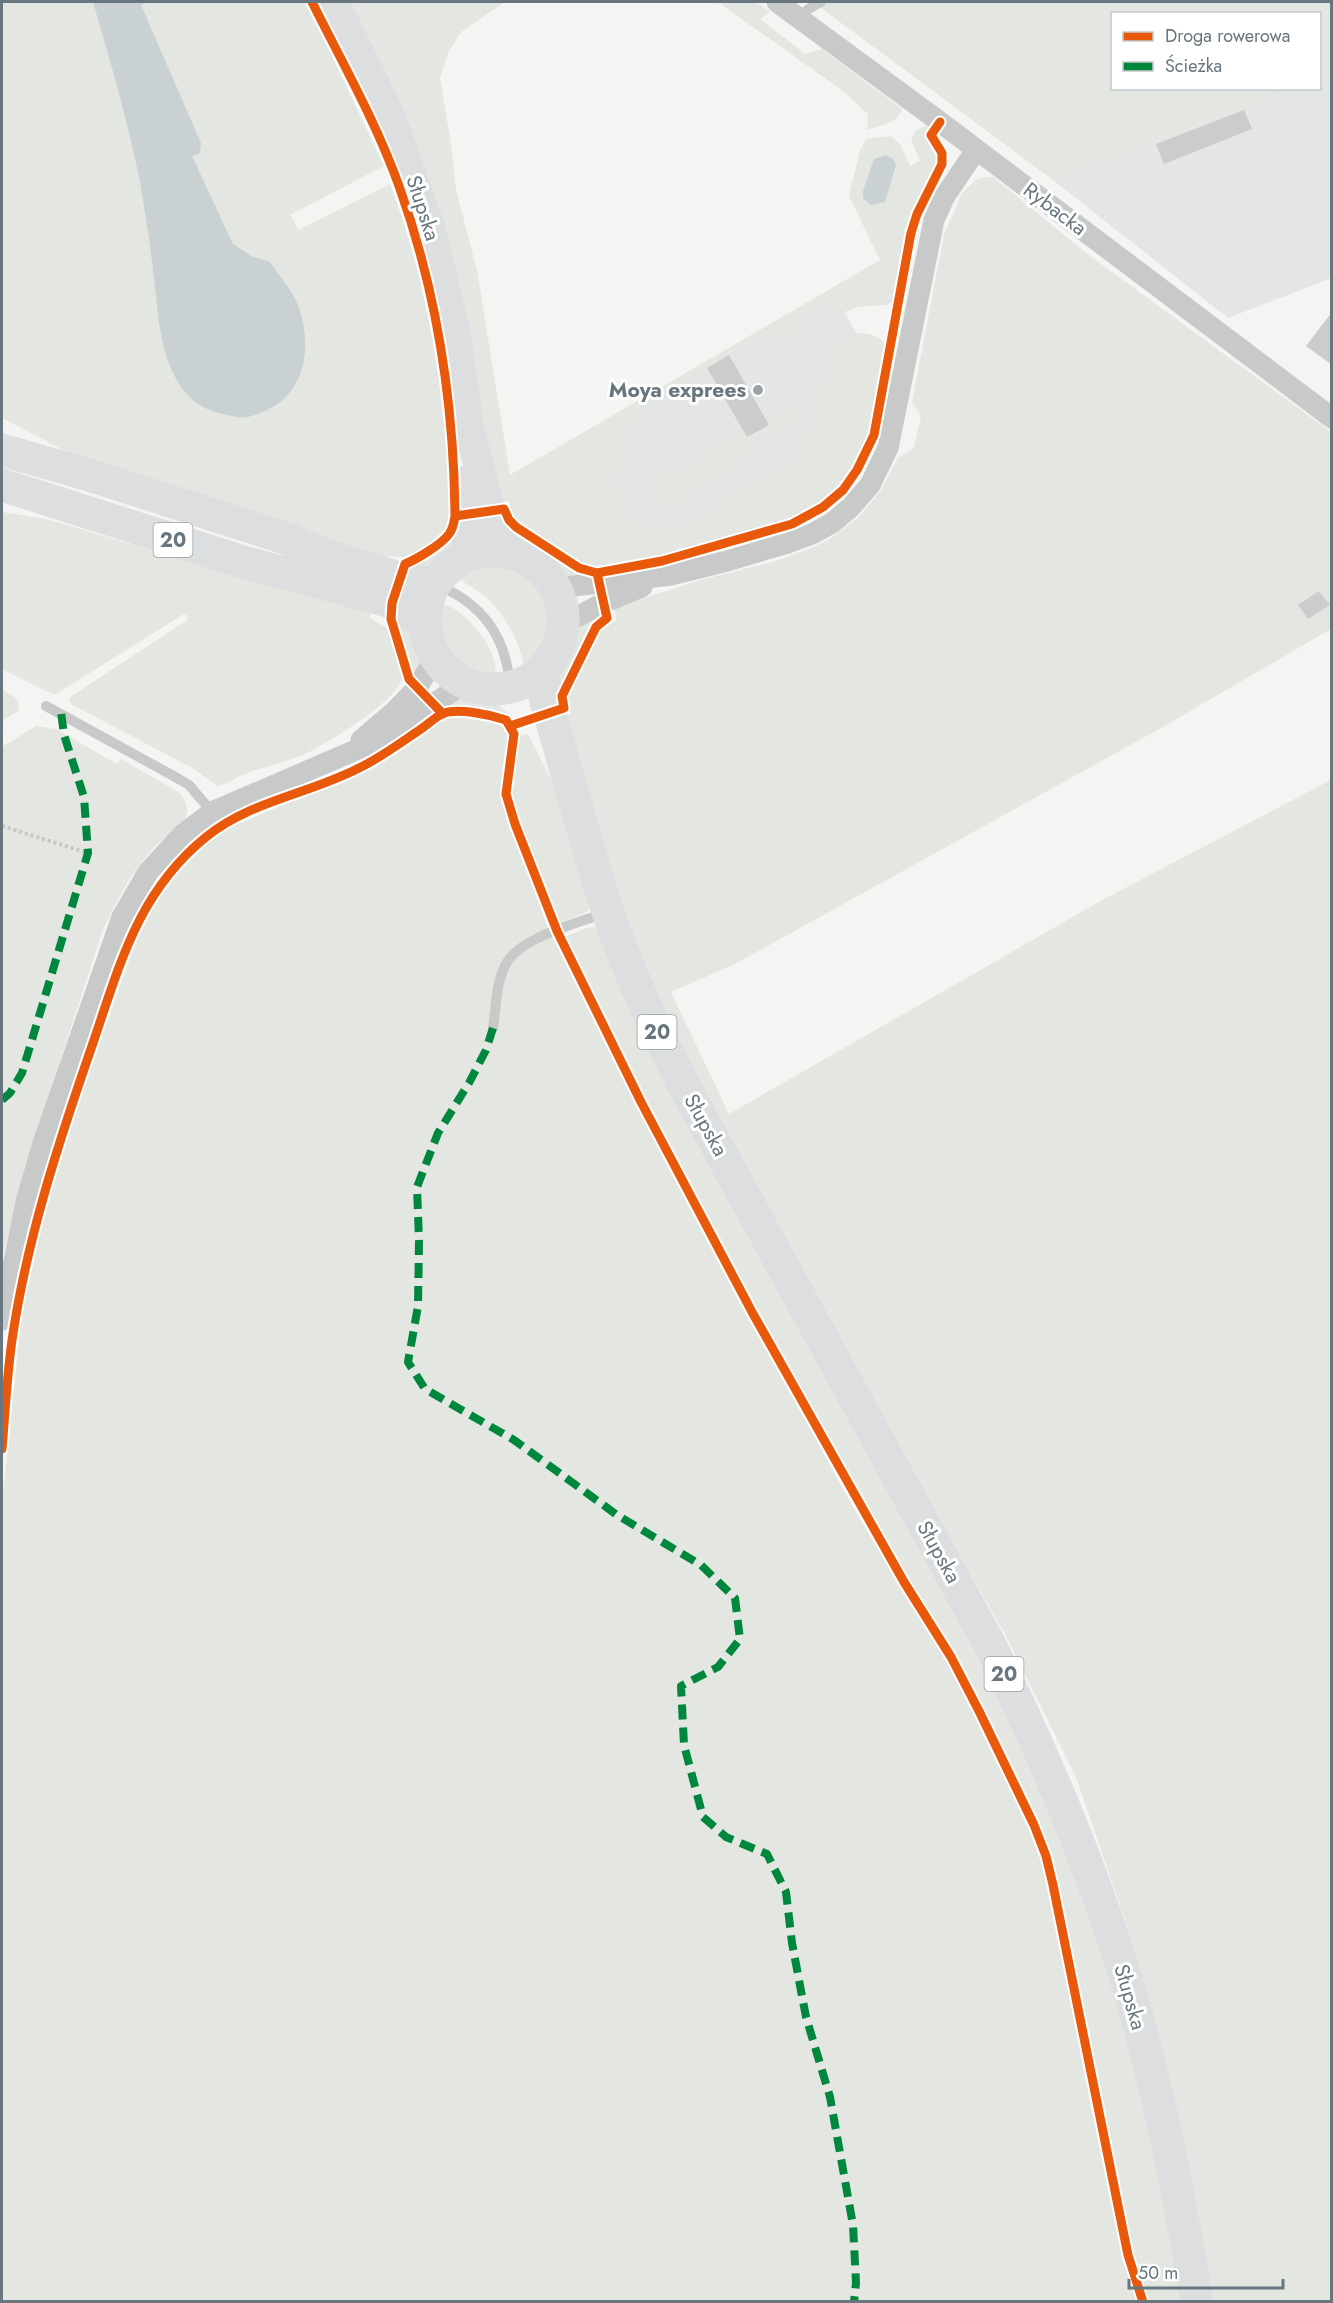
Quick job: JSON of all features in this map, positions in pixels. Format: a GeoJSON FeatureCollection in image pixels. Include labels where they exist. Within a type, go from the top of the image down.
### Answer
{"type":"FeatureCollection","features":[{"type":"Feature","properties":{"kind":"main road","name":"Słupska"},"geometry":{"type":"LineString","coordinates":[[334,2],[390,115],[432,230],[453,321],[469,428],[492,520],[508,552]]}},
{"type":"Feature","properties":{"kind":"main road","name":"Słupska"},"geometry":{"type":"LineString","coordinates":[[467,556],[470,514],[469,428]]}},
{"type":"Feature","properties":{"kind":"main road"},"geometry":{"type":"LineString","coordinates":[[2,432],[89,475]]}},
{"type":"Feature","properties":{"kind":"main road","name":"20"},"geometry":{"type":"LineString","coordinates":[[2,450],[89,475],[282,537],[399,579],[435,584]]}},
{"type":"Feature","properties":{"kind":"main road"},"geometry":{"type":"LineString","coordinates":[[2,485],[57,503]]}},
{"type":"Feature","properties":{"kind":"main road","name":"20"},"geometry":{"type":"LineString","coordinates":[[2,498],[57,503],[243,562],[392,603],[424,623]]}},
{"type":"Feature","properties":{"kind":"main road"},"geometry":{"type":"LineString","coordinates":[[481,552],[508,552],[524,557],[537,565],[556,588],[561,601],[564,624],[557,650],[542,672],[510,688],[495,690],[479,688],[464,683],[443,668],[435,658],[424,623],[425,610],[435,584],[449,567],[467,556],[481,552]]}},
{"type":"Feature","properties":{"kind":"main road","name":"Słupska"},"geometry":{"type":"LineString","coordinates":[[542,672],[546,701],[585,838],[608,912],[642,1000],[674,1067],[989,1643],[1061,1798],[1099,1898],[1137,2018],[1168,2145],[1197,2301]]}},
{"type":"Feature","properties":{"kind":"main road","name":"Słupska"},"geometry":{"type":"LineString","coordinates":[[510,688],[551,760],[585,838]]}},
{"type":"Feature","properties":{"kind":"street","name":"Rybacka"},"geometry":{"type":"LineString","coordinates":[[777,2],[1332,418]]}},
{"type":"Feature","properties":{"kind":"street"},"geometry":{"type":"LineString","coordinates":[[564,624],[603,603],[670,575],[788,543],[812,534],[842,515],[870,485],[884,458],[892,435],[934,220],[945,196],[976,150]]}},
{"type":"Feature","properties":{"kind":"street"},"geometry":{"type":"LineString","coordinates":[[556,588],[670,575]]}},
{"type":"Feature","properties":{"kind":"street"},"geometry":{"type":"LineString","coordinates":[[335,761],[395,711],[417,688],[435,658]]}},
{"type":"Feature","properties":{"kind":"street"},"geometry":{"type":"LineString","coordinates":[[2,1320],[26,1202],[43,1143],[122,917],[148,872],[183,834],[212,812],[335,761],[394,733],[464,683]]}},
{"type":"Feature","properties":{"kind":"lane"},"geometry":{"type":"LineString","coordinates":[[800,19],[807,10],[821,2]]}},
{"type":"Feature","properties":{"kind":"lane"},"geometry":{"type":"LineString","coordinates":[[243,562],[302,566]]}},
{"type":"Feature","properties":{"kind":"lane"},"geometry":{"type":"LineString","coordinates":[[325,568],[381,573]]}},
{"type":"Feature","properties":{"kind":"lane"},"geometry":{"type":"LineString","coordinates":[[435,584],[469,602],[489,624],[504,650],[509,669],[510,688]]}},
{"type":"Feature","properties":{"kind":"lane"},"geometry":{"type":"LineString","coordinates":[[46,706],[189,785],[212,812]]}},
{"type":"Feature","properties":{"kind":"lane"},"geometry":{"type":"LineString","coordinates":[[493,1028],[500,983],[505,965],[512,954],[530,943],[608,912]]}},
{"type":"Feature","properties":{"kind":"path"},"geometry":{"type":"LineString","coordinates":[[2,826],[88,853]]}},
{"type":"Feature","properties":{"kind":"shaded area"},"geometry":{"type":"Polygon","coordinates":[[[2,2],[306,2],[384,166],[290,215],[299,230],[390,184],[416,266],[441,392],[450,521],[445,532],[416,554],[404,557],[389,556],[385,566],[71,454],[2,418],[2,2]]]}},
{"type":"Feature","properties":{"kind":"shaded area"},"geometry":{"type":"Polygon","coordinates":[[[93,2],[149,2],[141,5],[201,143],[200,153],[192,156],[233,244],[251,256],[270,262],[297,302],[305,333],[301,372],[289,394],[279,403],[259,414],[237,417],[217,413],[201,406],[181,387],[169,364],[160,325],[140,182],[93,2]]]}},
{"type":"Feature","properties":{"kind":"shaded area"},"geometry":{"type":"Polygon","coordinates":[[[348,2],[505,2],[461,32],[449,51],[440,78],[456,190],[477,270],[510,475],[880,260],[849,196],[860,151],[866,139],[891,136],[900,144],[910,166],[920,161],[911,139],[916,130],[927,126],[930,129],[926,136],[936,152],[937,164],[916,204],[910,222],[894,301],[886,305],[857,307],[837,315],[828,300],[792,321],[801,336],[757,340],[663,394],[652,405],[639,427],[626,419],[616,437],[628,445],[619,463],[616,476],[618,494],[628,513],[637,519],[658,526],[681,525],[777,470],[794,457],[804,440],[815,391],[824,382],[833,350],[851,335],[866,333],[885,344],[871,427],[862,451],[846,478],[818,504],[789,519],[669,555],[594,568],[581,565],[520,523],[514,517],[509,501],[498,503],[348,2]]]}},
{"type":"Feature","properties":{"kind":"shaded area"},"geometry":{"type":"Polygon","coordinates":[[[718,2],[756,2],[770,12],[760,19],[805,54],[822,49],[902,109],[900,114],[893,121],[867,130],[868,114],[843,91],[718,2]]]}},
{"type":"Feature","properties":{"kind":"shaded area"},"geometry":{"type":"Polygon","coordinates":[[[813,2],[1331,2],[1331,74],[1321,79],[1321,12],[1111,12],[1111,90],[1291,90],[1053,180],[813,2]]]}},
{"type":"Feature","properties":{"kind":"shaded area"},"geometry":{"type":"Polygon","coordinates":[[[1331,74],[1331,278],[1228,318],[1053,180],[1291,90],[1321,90],[1321,79],[1331,74]]]}},
{"type":"Feature","properties":{"kind":"shaded area"},"geometry":{"type":"Polygon","coordinates":[[[886,155],[893,159],[896,165],[885,202],[871,205],[863,198],[863,191],[874,159],[886,155]]]}},
{"type":"Feature","properties":{"kind":"shaded area"},"geometry":{"type":"Polygon","coordinates":[[[993,177],[1090,256],[1331,432],[1331,629],[1161,728],[733,965],[671,992],[729,1114],[1106,898],[1331,780],[1331,2301],[1209,2301],[1172,2099],[1126,1923],[1076,1777],[1005,1634],[923,1492],[653,996],[560,719],[571,714],[566,696],[598,630],[617,620],[614,608],[697,581],[776,561],[814,547],[831,538],[860,516],[881,490],[898,458],[914,448],[921,416],[912,402],[944,235],[962,193],[977,179],[993,177]]]}},
{"type":"Feature","properties":{"kind":"shaded area","name":"Moya exprees"},"geometry":{"type":"Polygon","coordinates":[[[831,290],[865,347],[850,432],[685,528],[633,538],[510,475],[831,290]]]}},
{"type":"Feature","properties":{"kind":"shaded area"},"geometry":{"type":"Polygon","coordinates":[[[793,403],[798,405],[793,424],[785,435],[696,488],[679,505],[669,507],[657,502],[652,489],[654,480],[661,472],[681,468],[744,432],[745,435],[751,433],[760,447],[777,437],[767,419],[793,403]]]}},
{"type":"Feature","properties":{"kind":"shaded area"},"geometry":{"type":"Polygon","coordinates":[[[2,512],[50,520],[218,570],[372,608],[370,618],[389,630],[392,637],[402,666],[401,682],[384,702],[327,742],[303,755],[249,772],[217,786],[194,769],[71,704],[69,698],[187,620],[184,614],[56,694],[2,669],[2,512]]]}},
{"type":"Feature","properties":{"kind":"shaded area"},"geometry":{"type":"Polygon","coordinates":[[[512,529],[583,579],[565,577],[540,557],[524,549],[515,542],[512,529]]]}},
{"type":"Feature","properties":{"kind":"shaded area"},"geometry":{"type":"Polygon","coordinates":[[[456,536],[456,553],[442,564],[430,571],[414,566],[456,536]]]}},
{"type":"Feature","properties":{"kind":"shaded area"},"geometry":{"type":"Polygon","coordinates":[[[493,566],[517,570],[524,574],[535,583],[547,606],[550,620],[545,646],[527,666],[524,666],[511,630],[495,606],[461,579],[477,569],[493,566]]]}},
{"type":"Feature","properties":{"kind":"shaded area"},"geometry":{"type":"Polygon","coordinates":[[[443,604],[462,614],[480,633],[493,656],[495,677],[469,670],[451,654],[442,632],[440,619],[443,604]]]}},
{"type":"Feature","properties":{"kind":"shaded area"},"geometry":{"type":"Polygon","coordinates":[[[593,616],[590,628],[559,691],[554,674],[575,636],[593,616]]]}},
{"type":"Feature","properties":{"kind":"shaded area"},"geometry":{"type":"Polygon","coordinates":[[[398,622],[413,626],[418,638],[420,656],[415,675],[398,622]]]}},
{"type":"Feature","properties":{"kind":"shaded area"},"geometry":{"type":"Polygon","coordinates":[[[2,690],[17,700],[19,707],[18,711],[2,721],[2,690]]]}},
{"type":"Feature","properties":{"kind":"shaded area"},"geometry":{"type":"Polygon","coordinates":[[[472,696],[494,702],[512,715],[446,703],[458,697],[472,696]]]}},
{"type":"Feature","properties":{"kind":"shaded area"},"geometry":{"type":"Polygon","coordinates":[[[455,717],[495,724],[504,728],[507,733],[509,749],[503,785],[503,803],[547,925],[614,1062],[707,1240],[854,1509],[947,1660],[1011,1787],[1041,1859],[1053,1905],[1124,2256],[1137,2301],[2,2302],[2,1504],[22,1312],[51,1188],[70,1125],[134,947],[144,922],[168,884],[207,843],[227,829],[374,768],[445,719],[455,717]]]}},
{"type":"Feature","properties":{"kind":"shaded area"},"geometry":{"type":"Polygon","coordinates":[[[36,726],[56,729],[117,764],[121,759],[180,793],[187,812],[182,823],[143,860],[118,900],[102,932],[26,1166],[2,1258],[2,747],[36,726]]]}},
{"type":"Feature","properties":{"kind":"shaded area"},"geometry":{"type":"Polygon","coordinates":[[[528,734],[556,789],[593,903],[588,911],[559,924],[511,799],[516,737],[528,734]]]}},
{"type":"Feature","properties":{"kind":"shaded area"},"geometry":{"type":"Polygon","coordinates":[[[595,927],[604,933],[1014,1715],[1112,1969],[1188,2301],[1148,2301],[1133,2254],[1057,1883],[1046,1846],[1031,1810],[965,1674],[886,1540],[796,1379],[716,1233],[601,1012],[564,937],[595,927]]]}},
{"type":"Feature","properties":{"kind":"building"},"geometry":{"type":"Polygon","coordinates":[[[1244,110],[1252,129],[1164,164],[1156,144],[1244,110]]]}},
{"type":"Feature","properties":{"kind":"building"},"geometry":{"type":"Polygon","coordinates":[[[1332,312],[1332,365],[1306,346],[1332,312]]]}},
{"type":"Feature","properties":{"kind":"building"},"geometry":{"type":"Polygon","coordinates":[[[729,355],[769,425],[747,437],[707,368],[729,355]]]}},
{"type":"Feature","properties":{"kind":"building"},"geometry":{"type":"Polygon","coordinates":[[[1319,591],[1330,605],[1308,619],[1298,605],[1319,591]]]}},
{"type":"Feature","properties":{"kind":"marked path"},"geometry":{"type":"LineString","coordinates":[[2,1100],[10,1093],[22,1073],[88,853],[84,797],[64,735],[61,712]]}},
{"type":"Feature","properties":{"kind":"marked path"},"geometry":{"type":"LineString","coordinates":[[493,1028],[486,1050],[469,1083],[438,1133],[417,1187],[418,1306],[408,1362],[425,1389],[514,1440],[617,1515],[701,1565],[735,1598],[740,1639],[718,1667],[681,1686],[684,1745],[703,1817],[726,1837],[767,1854],[786,1892],[792,1943],[806,2017],[830,2097],[853,2225],[856,2283],[854,2302]]}},
{"type":"Feature","properties":{"kind":"cycle path"},"geometry":{"type":"LineString","coordinates":[[312,2],[369,115],[399,186],[424,267],[441,349],[451,432],[455,516],[446,538],[405,564],[392,603],[391,619],[409,679],[443,714]]}},
{"type":"Feature","properties":{"kind":"cycle path"},"geometry":{"type":"LineString","coordinates":[[597,573],[662,561],[792,524],[823,507],[843,490],[857,470],[874,435],[911,233],[917,214],[942,164],[942,153],[931,135],[940,122]]}},
{"type":"Feature","properties":{"kind":"cycle path"},"geometry":{"type":"LineString","coordinates":[[455,516],[504,509],[509,520],[516,527],[579,568],[597,573],[607,618],[596,627],[562,696],[564,708],[510,726]]}},
{"type":"Feature","properties":{"kind":"cycle path"},"geometry":{"type":"LineString","coordinates":[[2,1449],[7,1381],[18,1302],[45,1190],[112,985],[134,931],[163,881],[183,858],[223,825],[261,806],[340,777],[367,764],[442,714],[456,711],[483,714],[506,720],[514,734],[506,794],[515,824],[557,931],[641,1102],[752,1312],[904,1582],[951,1657],[1034,1825],[1046,1856],[1053,1885],[1128,2255],[1143,2302]]}},
{"type":"Feature","properties":{"kind":"place","name":"Moya exprees"},"geometry":{"type":"Point","coordinates":[758,390]}}]}
